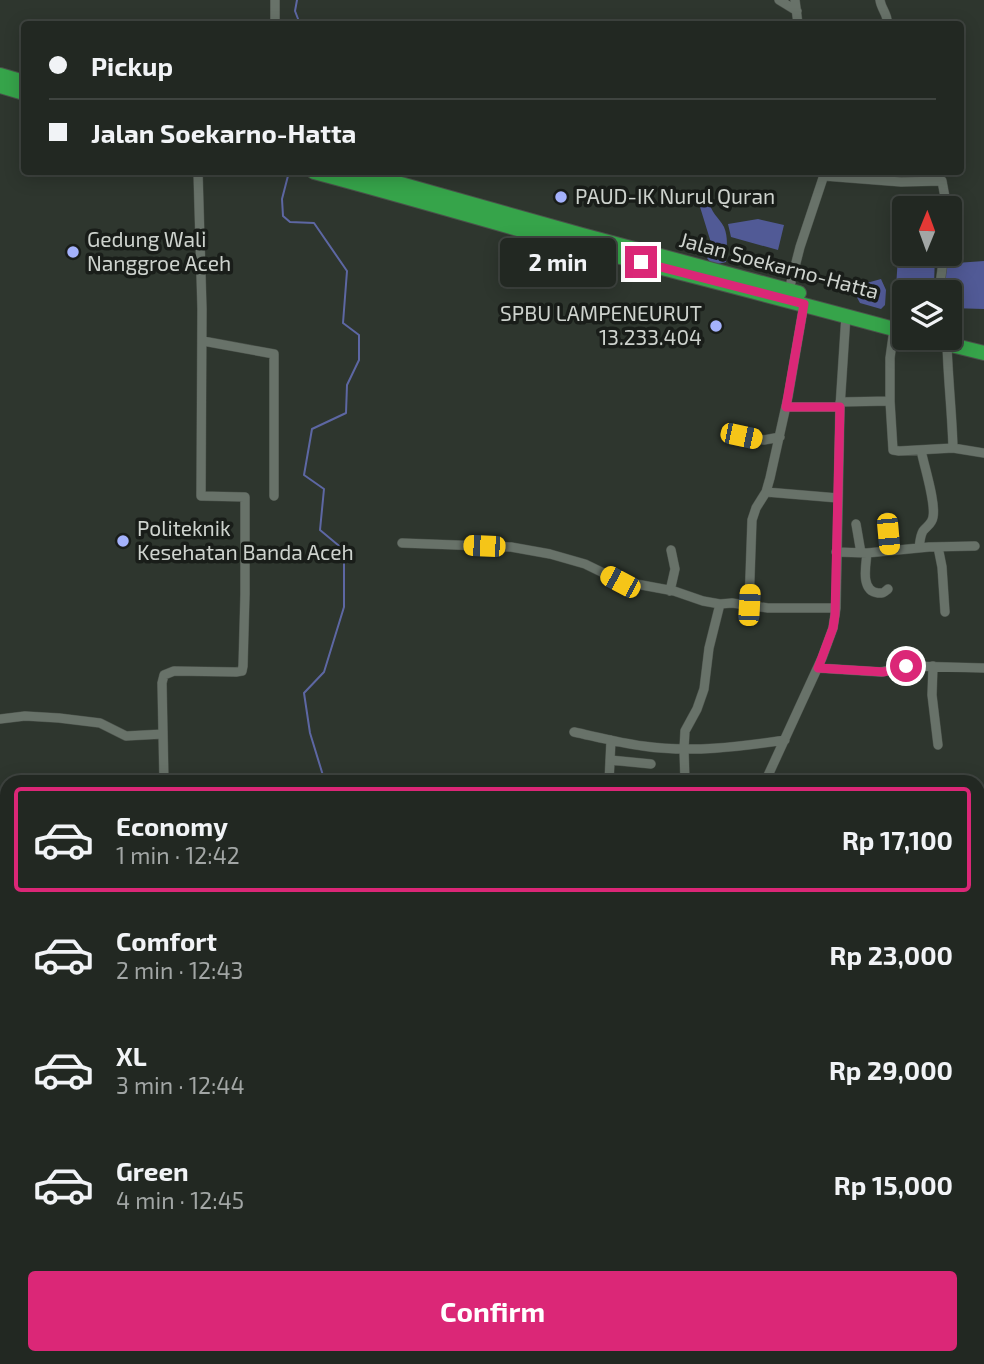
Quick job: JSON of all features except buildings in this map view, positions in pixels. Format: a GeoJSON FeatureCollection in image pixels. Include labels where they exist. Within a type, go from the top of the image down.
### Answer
{"type":"FeatureCollection","features":[{"type":"Feature","properties":{"kind":"highway"},"geometry":{"type":"LineString","coordinates":[[0,75],[21,81]]}},
{"type":"Feature","properties":{"kind":"highway"},"geometry":{"type":"LineString","coordinates":[[0,86],[21,92]]}},
{"type":"Feature","properties":{"kind":"highway","name":"Jalan Soekarno-Hatta"},"geometry":{"type":"LineString","coordinates":[[326,175],[622,251],[789,290],[839,311]]}},
{"type":"Feature","properties":{"kind":"highway","name":"Jalan Soekarno-Hatta"},"geometry":{"type":"LineString","coordinates":[[368,175],[804,304],[892,326]]}},
{"type":"Feature","properties":{"kind":"highway"},"geometry":{"type":"LineString","coordinates":[[962,341],[984,344]]}},
{"type":"Feature","properties":{"kind":"highway"},"geometry":{"type":"LineString","coordinates":[[962,345],[984,353]]}},
{"type":"Feature","properties":{"kind":"street"},"geometry":{"type":"LineString","coordinates":[[275,0],[275,21]]}},
{"type":"Feature","properties":{"kind":"street"},"geometry":{"type":"LineString","coordinates":[[779,0],[797,11]]}},
{"type":"Feature","properties":{"kind":"street"},"geometry":{"type":"LineString","coordinates":[[795,0],[798,21]]}},
{"type":"Feature","properties":{"kind":"street"},"geometry":{"type":"LineString","coordinates":[[880,0],[888,21]]}},
{"type":"Feature","properties":{"kind":"street"},"geometry":{"type":"LineString","coordinates":[[164,775],[164,675],[174,671],[236,672],[242,671],[243,666],[246,594],[245,497],[201,496],[202,341],[198,175]]}},
{"type":"Feature","properties":{"kind":"street"},"geometry":{"type":"LineString","coordinates":[[789,290],[800,247],[825,175]]}},
{"type":"Feature","properties":{"kind":"street"},"geometry":{"type":"LineString","coordinates":[[834,175],[901,182],[942,176],[945,196]]}},
{"type":"Feature","properties":{"kind":"street"},"geometry":{"type":"LineString","coordinates":[[749,605],[752,520],[766,492],[780,437],[804,304]]}},
{"type":"Feature","properties":{"kind":"street"},"geometry":{"type":"LineString","coordinates":[[768,775],[818,668],[833,628],[839,311]]}},
{"type":"Feature","properties":{"kind":"street"},"geometry":{"type":"LineString","coordinates":[[202,341],[274,354],[274,496]]}},
{"type":"Feature","properties":{"kind":"street"},"geometry":{"type":"LineString","coordinates":[[893,350],[890,358],[890,401],[893,450],[953,447],[984,453]]}},
{"type":"Feature","properties":{"kind":"street"},"geometry":{"type":"LineString","coordinates":[[949,350],[953,447]]}},
{"type":"Feature","properties":{"kind":"street"},"geometry":{"type":"LineString","coordinates":[[786,407],[890,401]]}},
{"type":"Feature","properties":{"kind":"street"},"geometry":{"type":"LineString","coordinates":[[741,436],[764,440],[780,437]]}},
{"type":"Feature","properties":{"kind":"street"},"geometry":{"type":"LineString","coordinates":[[919,548],[921,535],[934,516],[921,450]]}},
{"type":"Feature","properties":{"kind":"street"},"geometry":{"type":"LineString","coordinates":[[766,492],[834,498]]}},
{"type":"Feature","properties":{"kind":"street"},"geometry":{"type":"LineString","coordinates":[[887,517],[890,551]]}},
{"type":"Feature","properties":{"kind":"street"},"geometry":{"type":"LineString","coordinates":[[856,524],[864,553],[868,589],[880,593],[888,589]]}},
{"type":"Feature","properties":{"kind":"street"},"geometry":{"type":"LineString","coordinates":[[402,543],[511,547],[550,554],[585,564],[620,582],[720,604],[768,608],[833,607]]}},
{"type":"Feature","properties":{"kind":"street"},"geometry":{"type":"LineString","coordinates":[[836,552],[864,553],[975,546]]}},
{"type":"Feature","properties":{"kind":"street"},"geometry":{"type":"LineString","coordinates":[[938,547],[945,612]]}},
{"type":"Feature","properties":{"kind":"street"},"geometry":{"type":"LineString","coordinates":[[670,591],[675,569],[671,550]]}},
{"type":"Feature","properties":{"kind":"street"},"geometry":{"type":"LineString","coordinates":[[685,775],[685,731],[704,689],[709,648],[720,604]]}},
{"type":"Feature","properties":{"kind":"street"},"geometry":{"type":"LineString","coordinates":[[818,668],[884,672],[910,666],[984,668]]}},
{"type":"Feature","properties":{"kind":"street"},"geometry":{"type":"LineString","coordinates":[[933,666],[932,695],[939,745]]}},
{"type":"Feature","properties":{"kind":"street"},"geometry":{"type":"LineString","coordinates":[[0,719],[25,716],[59,718],[100,723],[126,736],[163,734]]}},
{"type":"Feature","properties":{"kind":"street"},"geometry":{"type":"LineString","coordinates":[[574,732],[643,746],[684,749],[735,748],[785,740]]}},
{"type":"Feature","properties":{"kind":"street"},"geometry":{"type":"LineString","coordinates":[[609,775],[611,740]]}},
{"type":"Feature","properties":{"kind":"street"},"geometry":{"type":"LineString","coordinates":[[610,760],[652,764]]}},
{"type":"Feature","properties":{"kind":"shaded area"},"geometry":{"type":"Polygon","coordinates":[[[702,201],[710,201],[713,212],[726,231],[726,262],[713,263],[707,258],[716,250],[712,246],[700,207],[702,201]]]}},
{"type":"Feature","properties":{"kind":"shaded area"},"geometry":{"type":"Polygon","coordinates":[[[758,219],[784,225],[778,250],[731,237],[728,224],[758,219]]]}},
{"type":"Feature","properties":{"kind":"shaded area"},"geometry":{"type":"Polygon","coordinates":[[[984,261],[984,309],[962,308],[962,280],[940,280],[942,266],[962,266],[962,263],[984,261]]]}},
{"type":"Feature","properties":{"kind":"shaded area"},"geometry":{"type":"Polygon","coordinates":[[[897,266],[935,266],[934,280],[896,280],[897,266]]]}},
{"type":"Feature","properties":{"kind":"shaded area"},"geometry":{"type":"Polygon","coordinates":[[[881,279],[886,290],[885,305],[881,309],[860,303],[854,292],[863,284],[881,279]]]}},
{"type":"Feature","properties":{"kind":"waterway"},"geometry":{"type":"LineString","coordinates":[[297,0],[295,11],[299,21]]}},
{"type":"Feature","properties":{"kind":"waterway"},"geometry":{"type":"LineString","coordinates":[[288,175],[282,199],[283,216],[290,222],[314,223],[347,271],[343,323],[359,335],[359,360],[347,385],[346,413],[312,429],[304,475],[324,489],[320,530],[344,550],[344,607],[324,672],[304,693],[310,733],[323,775]]}},
{"type":"Feature","properties":{"kind":"place","name":"PAUD-IK Nurul Quran"},"geometry":{"type":"Point","coordinates":[561,197]}},
{"type":"Feature","properties":{"kind":"place","name":"Gedung Wali Nanggroe Aceh"},"geometry":{"type":"Point","coordinates":[73,252]}},
{"type":"Feature","properties":{"kind":"place","name":"SPBU LAMPENEURUT 13.233.404"},"geometry":{"type":"Point","coordinates":[716,326]}},
{"type":"Feature","properties":{"kind":"place","name":"Politeknik Kesehatan Banda Aceh"},"geometry":{"type":"Point","coordinates":[123,541]}},
{"type":"Feature","properties":{"kind":"route"},"geometry":{"type":"LineString","coordinates":[[641,262],[804,304],[786,407],[840,407],[835,615],[818,668],[884,672],[906,666]]}}]}
